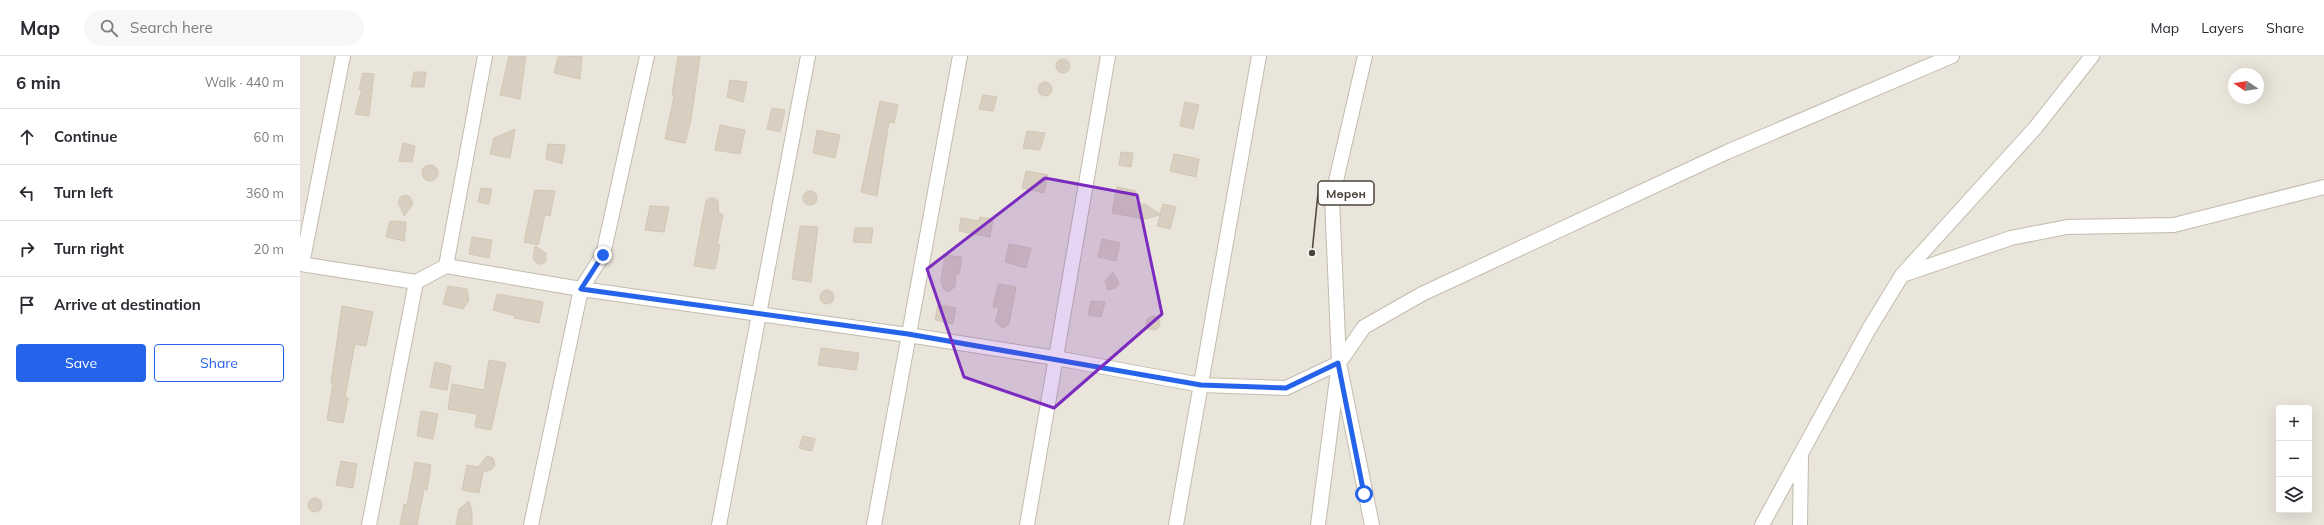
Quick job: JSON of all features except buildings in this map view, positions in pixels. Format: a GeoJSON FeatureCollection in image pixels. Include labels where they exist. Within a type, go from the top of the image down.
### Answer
{"type":"FeatureCollection","features":[{"type":"Feature","properties":{"kind":"street"},"geometry":{"type":"LineString","coordinates":[[342,56],[301,264],[416,282],[446,266],[581,289],[908,334],[1056,358],[1201,385],[1286,388],[1338,363],[1364,327],[1422,294],[1726,152],[1952,56]]}},
{"type":"Feature","properties":{"kind":"street"},"geometry":{"type":"LineString","coordinates":[[446,266],[485,56]]}},
{"type":"Feature","properties":{"kind":"street"},"geometry":{"type":"LineString","coordinates":[[531,525],[581,289],[603,255],[646,56]]}},
{"type":"Feature","properties":{"kind":"street"},"geometry":{"type":"LineString","coordinates":[[719,525],[808,56]]}},
{"type":"Feature","properties":{"kind":"street"},"geometry":{"type":"LineString","coordinates":[[874,525],[960,56]]}},
{"type":"Feature","properties":{"kind":"street"},"geometry":{"type":"LineString","coordinates":[[1026,525],[1108,56]]}},
{"type":"Feature","properties":{"kind":"street"},"geometry":{"type":"LineString","coordinates":[[1176,525],[1259,56]]}},
{"type":"Feature","properties":{"kind":"street"},"geometry":{"type":"LineString","coordinates":[[1318,525],[1338,363],[1332,198],[1365,56]]}},
{"type":"Feature","properties":{"kind":"street"},"geometry":{"type":"LineString","coordinates":[[1762,525],[1869,329],[1902,275],[2036,127],[2092,56]]}},
{"type":"Feature","properties":{"kind":"street"},"geometry":{"type":"LineString","coordinates":[[1902,275],[2011,238],[2067,227],[2174,225],[2324,188]]}},
{"type":"Feature","properties":{"kind":"street"},"geometry":{"type":"LineString","coordinates":[[369,525],[416,282]]}},
{"type":"Feature","properties":{"kind":"street"},"geometry":{"type":"LineString","coordinates":[[1338,363],[1372,525]]}},
{"type":"Feature","properties":{"kind":"street"},"geometry":{"type":"LineString","coordinates":[[1800,525],[1802,452]]}},
{"type":"Feature","properties":{"kind":"street"},"geometry":{"type":"LineString","coordinates":[[1767,525],[1778,497]]}},
{"type":"Feature","properties":{"kind":"highlighted area"},"geometry":{"type":"Polygon","coordinates":[[[1045,178],[1137,195],[1162,314],[1054,408],[964,377],[927,269],[1045,178]]]}},
{"type":"Feature","properties":{"kind":"shaded area"},"geometry":{"type":"Polygon","coordinates":[[[300,56],[2324,56],[2324,525],[300,525],[300,56]]]}},
{"type":"Feature","properties":{"kind":"place","name":"Мөрөн"},"geometry":{"type":"Point","coordinates":[1312,253]}},
{"type":"Feature","properties":{"kind":"route"},"geometry":{"type":"LineString","coordinates":[[603,255],[581,289],[908,334],[1056,358],[1201,385],[1286,388],[1338,363],[1364,494]]}}]}
